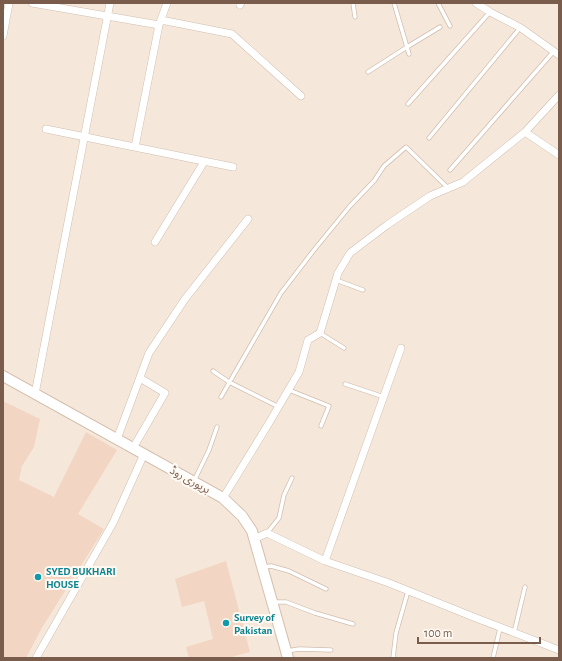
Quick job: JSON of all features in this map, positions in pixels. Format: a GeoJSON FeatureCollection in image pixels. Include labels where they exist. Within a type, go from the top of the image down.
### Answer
{"type":"FeatureCollection","features":[{"type":"Feature","properties":{"kind":"main road","name":"بریوری روڈ"},"geometry":{"type":"LineString","coordinates":[[3,376],[223,498],[242,516],[252,531],[287,654]]}},
{"type":"Feature","properties":{"kind":"street"},"geometry":{"type":"LineString","coordinates":[[3,36],[9,3]]}},
{"type":"Feature","properties":{"kind":"street"},"geometry":{"type":"LineString","coordinates":[[32,3],[108,16],[160,22],[232,34],[301,96]]}},
{"type":"Feature","properties":{"kind":"street"},"geometry":{"type":"LineString","coordinates":[[35,394],[110,3]]}},
{"type":"Feature","properties":{"kind":"street"},"geometry":{"type":"LineString","coordinates":[[135,147],[160,22],[167,3]]}},
{"type":"Feature","properties":{"kind":"street"},"geometry":{"type":"LineString","coordinates":[[476,3],[521,28],[557,53]]}},
{"type":"Feature","properties":{"kind":"street"},"geometry":{"type":"LineString","coordinates":[[223,498],[299,372],[308,340],[320,333],[335,280],[350,253],[387,225],[430,196],[463,182],[525,132],[559,95]]}},
{"type":"Feature","properties":{"kind":"street"},"geometry":{"type":"LineString","coordinates":[[46,129],[233,167]]}},
{"type":"Feature","properties":{"kind":"street"},"geometry":{"type":"LineString","coordinates":[[525,132],[559,155]]}},
{"type":"Feature","properties":{"kind":"street"},"geometry":{"type":"LineString","coordinates":[[155,242],[204,162]]}},
{"type":"Feature","properties":{"kind":"street"},"geometry":{"type":"LineString","coordinates":[[117,440],[149,353],[185,299],[248,218]]}},
{"type":"Feature","properties":{"kind":"street"},"geometry":{"type":"LineString","coordinates":[[325,561],[401,348]]}},
{"type":"Feature","properties":{"kind":"street"},"geometry":{"type":"LineString","coordinates":[[133,448],[166,393],[140,378]]}},
{"type":"Feature","properties":{"kind":"street"},"geometry":{"type":"LineString","coordinates":[[36,658],[113,523],[144,454]]}},
{"type":"Feature","properties":{"kind":"street"},"geometry":{"type":"LineString","coordinates":[[254,539],[267,533],[325,561],[389,583],[559,650]]}},
{"type":"Feature","properties":{"kind":"lane"},"geometry":{"type":"LineString","coordinates":[[353,3],[355,17]]}},
{"type":"Feature","properties":{"kind":"lane"},"geometry":{"type":"LineString","coordinates":[[394,3],[409,54]]}},
{"type":"Feature","properties":{"kind":"lane"},"geometry":{"type":"LineString","coordinates":[[438,3],[450,26]]}},
{"type":"Feature","properties":{"kind":"lane"},"geometry":{"type":"LineString","coordinates":[[408,104],[490,12]]}},
{"type":"Feature","properties":{"kind":"lane"},"geometry":{"type":"LineString","coordinates":[[368,72],[440,27]]}},
{"type":"Feature","properties":{"kind":"lane"},"geometry":{"type":"LineString","coordinates":[[429,138],[521,28]]}},
{"type":"Feature","properties":{"kind":"lane"},"geometry":{"type":"LineString","coordinates":[[450,170],[557,53]]}},
{"type":"Feature","properties":{"kind":"lane"},"geometry":{"type":"LineString","coordinates":[[221,397],[281,292],[350,206],[374,181],[384,166],[406,147],[448,188]]}},
{"type":"Feature","properties":{"kind":"lane"},"geometry":{"type":"LineString","coordinates":[[335,280],[363,290]]}},
{"type":"Feature","properties":{"kind":"lane"},"geometry":{"type":"LineString","coordinates":[[320,333],[344,348]]}},
{"type":"Feature","properties":{"kind":"lane"},"geometry":{"type":"LineString","coordinates":[[213,371],[229,382],[279,407]]}},
{"type":"Feature","properties":{"kind":"lane"},"geometry":{"type":"LineString","coordinates":[[345,384],[384,397]]}},
{"type":"Feature","properties":{"kind":"lane"},"geometry":{"type":"LineString","coordinates":[[288,390],[329,406],[321,426]]}},
{"type":"Feature","properties":{"kind":"lane"},"geometry":{"type":"LineString","coordinates":[[194,482],[210,450],[218,427]]}},
{"type":"Feature","properties":{"kind":"lane"},"geometry":{"type":"LineString","coordinates":[[267,533],[280,518],[284,495],[292,478]]}},
{"type":"Feature","properties":{"kind":"lane"},"geometry":{"type":"LineString","coordinates":[[262,568],[271,566],[289,571],[326,589]]}},
{"type":"Feature","properties":{"kind":"lane"},"geometry":{"type":"LineString","coordinates":[[514,633],[525,587]]}},
{"type":"Feature","properties":{"kind":"lane"},"geometry":{"type":"LineString","coordinates":[[393,658],[396,633],[408,591]]}},
{"type":"Feature","properties":{"kind":"lane"},"geometry":{"type":"LineString","coordinates":[[272,602],[286,602],[314,613],[352,624]]}},
{"type":"Feature","properties":{"kind":"lane"},"geometry":{"type":"LineString","coordinates":[[494,658],[500,628]]}},
{"type":"Feature","properties":{"kind":"lane"},"geometry":{"type":"LineString","coordinates":[[287,654],[299,649],[331,650]]}},
{"type":"Feature","properties":{"kind":"shaded area"},"geometry":{"type":"Polygon","coordinates":[[[3,3],[559,3],[559,658],[3,658],[3,3]]]}},
{"type":"Feature","properties":{"kind":"building","name":"SYED BUKHARI HOUSE"},"geometry":{"type":"Polygon","coordinates":[[[3,401],[40,419],[34,447],[22,466],[19,480],[54,497],[86,432],[117,450],[78,514],[104,529],[43,626],[26,658],[3,658],[3,401]]]}},
{"type":"Feature","properties":{"kind":"building","name":"Survey of Pakistan"},"geometry":{"type":"Polygon","coordinates":[[[226,561],[250,652],[228,658],[189,658],[186,647],[213,639],[204,601],[182,607],[175,579],[226,561]]]}},
{"type":"Feature","properties":{"kind":"place","name":"SYED BUKHARI HOUSE"},"geometry":{"type":"Point","coordinates":[38,577]}},
{"type":"Feature","properties":{"kind":"place","name":"Survey of Pakistan"},"geometry":{"type":"Point","coordinates":[226,623]}}]}
